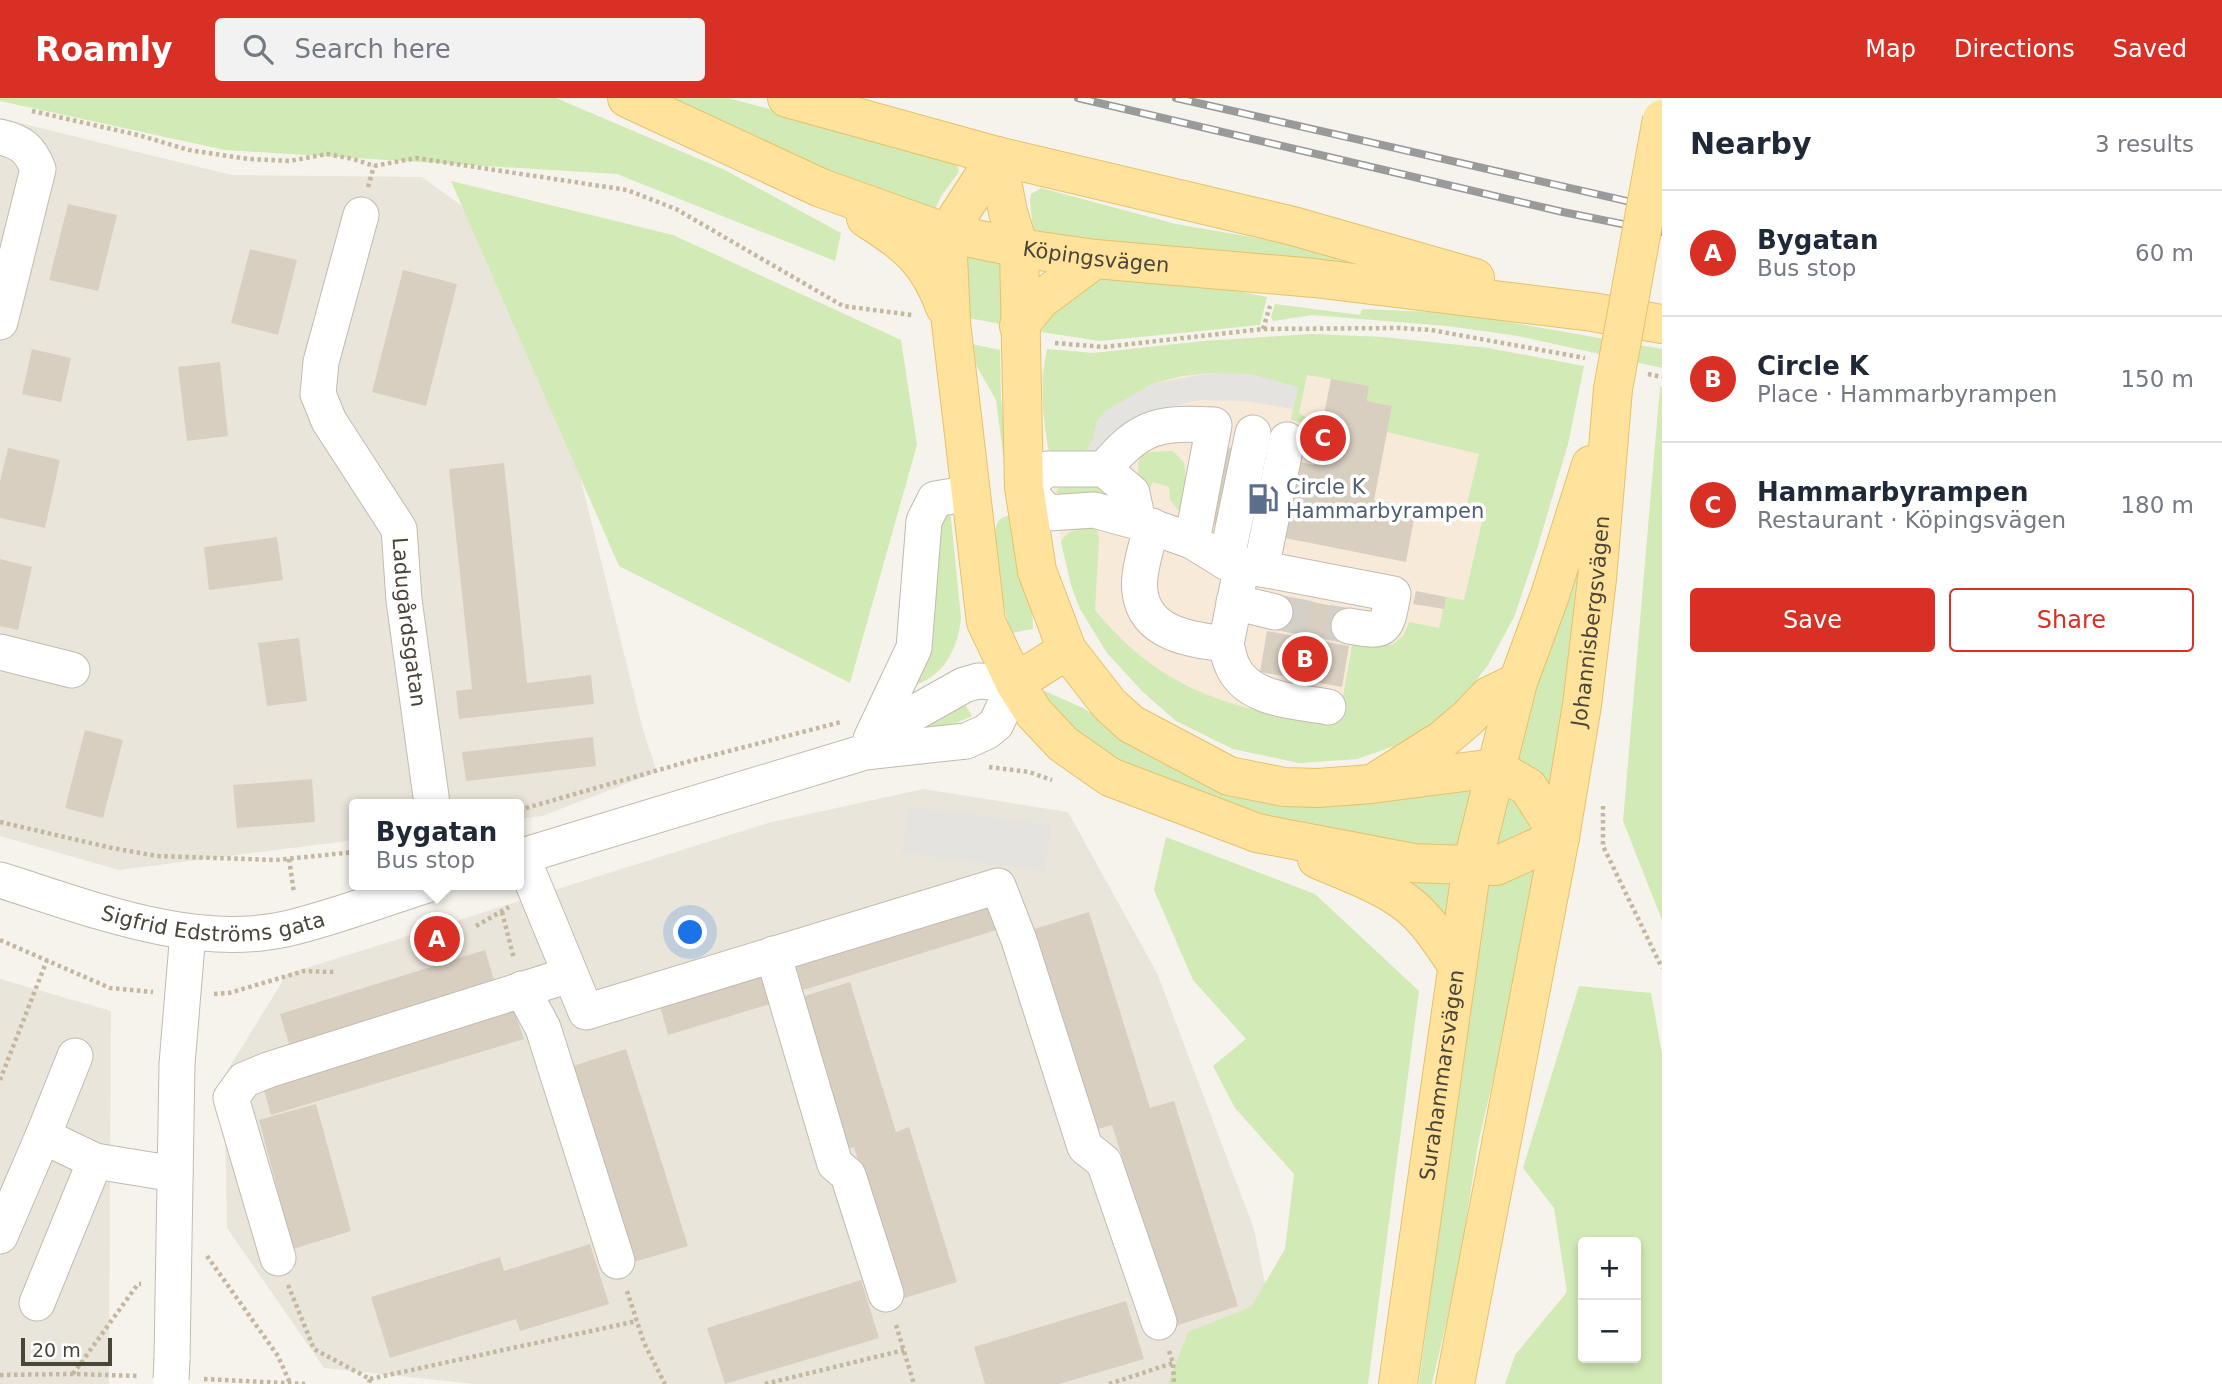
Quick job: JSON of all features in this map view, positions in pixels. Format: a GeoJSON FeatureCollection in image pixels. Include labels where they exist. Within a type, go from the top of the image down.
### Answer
{"type":"FeatureCollection","features":[{"type":"Feature","properties":{"kind":"main road","name":"Köpingsvägen"},"geometry":{"type":"LineString","coordinates":[[627,98],[821,188],[947,233],[1019,248],[1095,259],[1314,278],[1592,312],[1662,324]]}},
{"type":"Feature","properties":{"kind":"main road","name":"Köpingsvägen"},"geometry":{"type":"LineString","coordinates":[[787,98],[997,156],[1293,226],[1592,312]]}},
{"type":"Feature","properties":{"kind":"main road","name":"Johannisbergsvägen"},"geometry":{"type":"LineString","coordinates":[[1560,837],[1582,705],[1597,579],[1614,381],[1662,120]]}},
{"type":"Feature","properties":{"kind":"main road"},"geometry":{"type":"LineString","coordinates":[[997,156],[947,233],[951,323],[986,622],[1014,683],[1034,713],[1062,744],[1110,777],[1257,834],[1358,877],[1406,902],[1436,933],[1457,965]]}},
{"type":"Feature","properties":{"kind":"main road"},"geometry":{"type":"LineString","coordinates":[[997,156],[1008,212],[1019,248],[1024,487],[1037,571],[1067,650],[1110,704],[1131,724],[1229,776],[1284,787],[1371,785],[1495,768],[1528,787],[1560,837],[1455,1384]]}},
{"type":"Feature","properties":{"kind":"main road"},"geometry":{"type":"LineString","coordinates":[[821,188],[910,249],[929,272],[951,323]]}},
{"type":"Feature","properties":{"kind":"main road"},"geometry":{"type":"LineString","coordinates":[[1019,332],[1040,300],[1095,259]]}},
{"type":"Feature","properties":{"kind":"main road","name":"Johannisbergsvägen"},"geometry":{"type":"LineString","coordinates":[[1495,768],[1518,682],[1550,595],[1614,381]]}},
{"type":"Feature","properties":{"kind":"main road"},"geometry":{"type":"LineString","coordinates":[[972,493],[1024,487]]}},
{"type":"Feature","properties":{"kind":"main road"},"geometry":{"type":"LineString","coordinates":[[1014,683],[1067,650]]}},
{"type":"Feature","properties":{"kind":"main road"},"geometry":{"type":"LineString","coordinates":[[1371,785],[1442,740],[1489,696],[1518,682]]}},
{"type":"Feature","properties":{"kind":"main road","name":"Surahammarsvägen"},"geometry":{"type":"LineString","coordinates":[[1398,1384],[1472,865],[1495,768]]}},
{"type":"Feature","properties":{"kind":"main road"},"geometry":{"type":"LineString","coordinates":[[1257,834],[1413,863],[1496,866],[1560,837]]}},
{"type":"Feature","properties":{"kind":"street"},"geometry":{"type":"LineString","coordinates":[[0,322],[38,169],[30,151],[12,129]]}},
{"type":"Feature","properties":{"kind":"street","name":"Ladugårdsgatan"},"geometry":{"type":"LineString","coordinates":[[361,215],[321,362],[318,394],[329,421],[398,529],[404,600],[431,799]]}},
{"type":"Feature","properties":{"kind":"street"},"geometry":{"type":"LineString","coordinates":[[1104,469],[1128,443],[1156,426],[1214,425],[1295,441],[1243,565],[1226,644],[1233,668],[1262,695],[1328,707]]}},
{"type":"Feature","properties":{"kind":"street"},"geometry":{"type":"LineString","coordinates":[[1192,541],[1214,425]]}},
{"type":"Feature","properties":{"kind":"street"},"geometry":{"type":"LineString","coordinates":[[1243,565],[1253,433]]}},
{"type":"Feature","properties":{"kind":"street"},"geometry":{"type":"LineString","coordinates":[[1226,644],[1194,640],[1173,633],[1163,629],[1146,614],[1139,590],[1145,524],[1132,493],[1104,469],[1047,470],[1024,487],[1048,513],[1094,510],[1145,524],[1192,541],[1243,565],[1393,594],[1389,618],[1384,627],[1376,631],[1349,626]]}},
{"type":"Feature","properties":{"kind":"street"},"geometry":{"type":"LineString","coordinates":[[865,752],[914,648],[924,521],[935,499],[972,493]]}},
{"type":"Feature","properties":{"kind":"street"},"geometry":{"type":"LineString","coordinates":[[1234,602],[1275,612]]}},
{"type":"Feature","properties":{"kind":"street"},"geometry":{"type":"LineString","coordinates":[[0,652],[72,670]]}},
{"type":"Feature","properties":{"kind":"street"},"geometry":{"type":"LineString","coordinates":[[865,752],[907,717],[964,684],[978,681],[1014,683],[996,724],[986,732],[965,741],[865,752],[525,867],[586,1012],[998,886],[1019,940],[1084,1147],[1104,1162],[1159,1322]]}},
{"type":"Feature","properties":{"kind":"street","name":"Sigfrid Edströms gata"},"geometry":{"type":"LineString","coordinates":[[0,880],[113,915],[188,932],[214,935],[289,929],[411,890]]}},
{"type":"Feature","properties":{"kind":"street"},"geometry":{"type":"LineString","coordinates":[[171,1374],[177,1064],[188,932]]}},
{"type":"Feature","properties":{"kind":"street"},"geometry":{"type":"LineString","coordinates":[[773,954],[835,1164],[848,1175],[886,1294]]}},
{"type":"Feature","properties":{"kind":"street"},"geometry":{"type":"LineString","coordinates":[[278,1258],[231,1098],[243,1080],[569,975]]}},
{"type":"Feature","properties":{"kind":"street"},"geometry":{"type":"LineString","coordinates":[[522,989],[543,1028],[617,1261]]}},
{"type":"Feature","properties":{"kind":"street"},"geometry":{"type":"LineString","coordinates":[[0,1236],[75,1056]]}},
{"type":"Feature","properties":{"kind":"street"},"geometry":{"type":"LineString","coordinates":[[43,1136],[95,1161],[175,1174]]}},
{"type":"Feature","properties":{"kind":"street"},"geometry":{"type":"LineString","coordinates":[[37,1303],[95,1161]]}},
{"type":"Feature","properties":{"kind":"path"},"geometry":{"type":"LineString","coordinates":[[12,129],[138,135],[189,150],[248,159],[290,161],[327,154],[374,166],[416,158],[628,190],[676,209],[844,306],[927,317],[951,323]]}},
{"type":"Feature","properties":{"kind":"path"},"geometry":{"type":"LineString","coordinates":[[1019,332],[1104,347],[1263,329],[1420,329],[1614,381],[1662,377]]}},
{"type":"Feature","properties":{"kind":"path"},"geometry":{"type":"LineString","coordinates":[[524,809],[848,720],[887,705]]}},
{"type":"Feature","properties":{"kind":"path"},"geometry":{"type":"LineString","coordinates":[[978,766],[1029,772],[1061,783]]}},
{"type":"Feature","properties":{"kind":"path"},"geometry":{"type":"LineString","coordinates":[[0,821],[157,856],[276,860],[349,853]]}},
{"type":"Feature","properties":{"kind":"path"},"geometry":{"type":"LineString","coordinates":[[476,926],[502,912],[513,890]]}},
{"type":"Feature","properties":{"kind":"path"},"geometry":{"type":"LineString","coordinates":[[502,912],[522,989]]}},
{"type":"Feature","properties":{"kind":"path"},"geometry":{"type":"LineString","coordinates":[[0,1080],[47,960]]}},
{"type":"Feature","properties":{"kind":"path"},"geometry":{"type":"LineString","coordinates":[[174,1244],[199,1244],[278,1356],[290,1383],[304,1384]]}},
{"type":"Feature","properties":{"kind":"path"},"geometry":{"type":"LineString","coordinates":[[278,1258],[314,1349],[369,1381],[637,1321]]}},
{"type":"Feature","properties":{"kind":"path"},"geometry":{"type":"LineString","coordinates":[[617,1261],[644,1343],[664,1384]]}},
{"type":"Feature","properties":{"kind":"path"},"geometry":{"type":"LineString","coordinates":[[0,1375],[73,1374],[138,1284],[173,1287]]}},
{"type":"Feature","properties":{"kind":"path"},"geometry":{"type":"LineString","coordinates":[[886,1294],[914,1384]]}},
{"type":"Feature","properties":{"kind":"path"},"geometry":{"type":"LineString","coordinates":[[765,1384],[904,1350]]}},
{"type":"Feature","properties":{"kind":"path"},"geometry":{"type":"LineString","coordinates":[[1109,1384],[1173,1363]]}},
{"type":"Feature","properties":{"kind":"shaded area"},"geometry":{"type":"Polygon","coordinates":[[[0,118],[231,175],[422,177],[524,251],[643,730],[657,772],[542,816],[524,818],[524,799],[349,799],[349,841],[119,870],[0,836],[0,118]]]}},
{"type":"Feature","properties":{"kind":"shaded area"},"geometry":{"type":"Polygon","coordinates":[[[1311,334],[1383,337],[1488,348],[1584,366],[1568,444],[1537,549],[1514,617],[1488,665],[1358,759],[1299,763],[1233,749],[1176,721],[1143,692],[1107,653],[1080,609],[1071,585],[1061,542],[1041,378],[1047,349],[1093,353],[1205,341],[1311,334]]]}},
{"type":"Feature","properties":{"kind":"shaded area"},"geometry":{"type":"Polygon","coordinates":[[[1211,373],[1251,374],[1298,387],[1293,409],[1244,401],[1198,400],[1164,408],[1139,418],[1102,461],[1085,453],[1093,440],[1097,421],[1105,411],[1152,384],[1211,373]]]}},
{"type":"Feature","properties":{"kind":"shaded area"},"geometry":{"type":"Polygon","coordinates":[[[923,789],[1068,812],[1157,973],[1254,1229],[1271,1313],[1187,1384],[475,1384],[324,1368],[227,1228],[224,1076],[287,974],[768,823],[923,789]]]}},
{"type":"Feature","properties":{"kind":"shaded area"},"geometry":{"type":"Polygon","coordinates":[[[908,806],[1051,825],[1045,871],[902,853],[908,806]]]}},
{"type":"Feature","properties":{"kind":"shaded area"},"geometry":{"type":"Polygon","coordinates":[[[0,979],[111,1011],[109,1384],[0,1384],[0,979]]]}},
{"type":"Feature","properties":{"kind":"green space"},"geometry":{"type":"Polygon","coordinates":[[[0,98],[556,98],[725,170],[841,233],[835,261],[617,174],[225,150],[0,101],[0,98]]]}},
{"type":"Feature","properties":{"kind":"green space"},"geometry":{"type":"Polygon","coordinates":[[[664,98],[728,98],[923,150],[944,158],[958,167],[959,172],[941,196],[933,215],[897,204],[664,98]]]}},
{"type":"Feature","properties":{"kind":"green space"},"geometry":{"type":"Polygon","coordinates":[[[451,181],[673,235],[901,340],[917,445],[850,683],[619,566],[451,181]]]}},
{"type":"Feature","properties":{"kind":"green space"},"geometry":{"type":"Polygon","coordinates":[[[1041,188],[1176,224],[1307,247],[1366,264],[1034,240],[1030,200],[1031,194],[1041,188]]]}},
{"type":"Feature","properties":{"kind":"green space"},"geometry":{"type":"Polygon","coordinates":[[[968,255],[1008,260],[1001,324],[968,318],[968,255]]]}},
{"type":"Feature","properties":{"kind":"green space"},"geometry":{"type":"Polygon","coordinates":[[[1102,278],[1222,288],[1267,297],[1260,325],[1100,341],[1041,332],[1064,298],[1102,278]]]}},
{"type":"Feature","properties":{"kind":"green space"},"geometry":{"type":"Polygon","coordinates":[[[1275,304],[1360,315],[1362,309],[1457,313],[1662,349],[1662,368],[1518,336],[1447,326],[1312,315],[1273,321],[1271,317],[1275,304]]]}},
{"type":"Feature","properties":{"kind":"green space"},"geometry":{"type":"Polygon","coordinates":[[[1311,334],[1383,337],[1488,348],[1584,366],[1568,444],[1537,549],[1514,617],[1488,665],[1452,712],[1409,741],[1357,759],[1299,763],[1233,749],[1176,721],[1143,692],[1107,653],[1080,609],[1071,585],[1061,542],[1076,529],[1096,528],[1099,539],[1095,610],[1128,645],[1164,673],[1205,694],[1274,716],[1296,716],[1341,708],[1353,640],[1392,645],[1403,636],[1409,622],[1439,628],[1446,597],[1464,600],[1485,509],[1467,504],[1479,454],[1387,432],[1392,406],[1367,401],[1369,386],[1307,375],[1299,413],[1319,426],[1291,420],[1297,387],[1211,373],[1182,376],[1152,384],[1097,421],[1093,440],[1085,453],[1066,456],[1049,451],[1043,412],[1043,388],[1047,349],[1093,353],[1205,341],[1311,334]]]}},
{"type":"Feature","properties":{"kind":"green space"},"geometry":{"type":"Polygon","coordinates":[[[972,344],[1000,350],[1001,399],[1008,469],[1005,469],[996,400],[977,367],[972,344]]]}},
{"type":"Feature","properties":{"kind":"green space"},"geometry":{"type":"Polygon","coordinates":[[[1660,386],[1662,387],[1662,920],[1623,821],[1660,386]]]}},
{"type":"Feature","properties":{"kind":"green space"},"geometry":{"type":"Polygon","coordinates":[[[1173,451],[1184,463],[1189,504],[1179,511],[1170,500],[1169,487],[1153,482],[1149,489],[1140,485],[1138,474],[1140,460],[1147,453],[1173,451]]]}},
{"type":"Feature","properties":{"kind":"green space"},"geometry":{"type":"Polygon","coordinates":[[[1087,483],[1117,494],[1094,492],[1061,496],[1056,492],[1059,488],[1087,483]]]}},
{"type":"Feature","properties":{"kind":"green space"},"geometry":{"type":"Polygon","coordinates":[[[950,509],[961,618],[957,640],[942,667],[934,675],[915,685],[935,534],[950,509]]]}},
{"type":"Feature","properties":{"kind":"green space"},"geometry":{"type":"Polygon","coordinates":[[[1012,515],[1032,604],[1033,629],[1011,633],[999,576],[995,531],[1002,518],[1012,515]]]}},
{"type":"Feature","properties":{"kind":"green space"},"geometry":{"type":"Polygon","coordinates":[[[1584,560],[1556,798],[1511,760],[1574,573],[1584,560]]]}},
{"type":"Feature","properties":{"kind":"green space"},"geometry":{"type":"Polygon","coordinates":[[[1045,691],[1083,708],[1189,776],[1478,782],[1462,856],[1351,839],[1233,807],[1143,775],[1090,744],[1042,695],[1045,691]]]}},
{"type":"Feature","properties":{"kind":"green space"},"geometry":{"type":"Polygon","coordinates":[[[965,704],[972,716],[945,728],[913,731],[965,704]]]}},
{"type":"Feature","properties":{"kind":"green space"},"geometry":{"type":"Polygon","coordinates":[[[1502,789],[1519,801],[1538,829],[1488,855],[1502,789]]]}},
{"type":"Feature","properties":{"kind":"green space"},"geometry":{"type":"Polygon","coordinates":[[[1166,837],[1315,894],[1419,991],[1368,1384],[1168,1384],[1188,1332],[1251,1307],[1285,1249],[1294,1174],[1235,1108],[1213,1066],[1246,1039],[1193,980],[1154,890],[1166,837]]]}},
{"type":"Feature","properties":{"kind":"green space"},"geometry":{"type":"Polygon","coordinates":[[[1536,870],[1527,933],[1478,1144],[1459,1266],[1432,1384],[1419,1384],[1485,880],[1513,877],[1536,870]]]}},
{"type":"Feature","properties":{"kind":"green space"},"geometry":{"type":"Polygon","coordinates":[[[1394,876],[1459,882],[1451,930],[1394,876]]]}},
{"type":"Feature","properties":{"kind":"green space"},"geometry":{"type":"Polygon","coordinates":[[[1579,986],[1651,993],[1662,1054],[1662,1384],[1505,1384],[1515,1355],[1567,1292],[1554,1208],[1523,1168],[1579,986]]]}},
{"type":"Feature","properties":{"kind":"building"},"geometry":{"type":"Polygon","coordinates":[[[68,204],[117,215],[98,291],[49,280],[68,204]]]}},
{"type":"Feature","properties":{"kind":"building"},"geometry":{"type":"Polygon","coordinates":[[[250,249],[297,260],[278,335],[231,323],[250,249]]]}},
{"type":"Feature","properties":{"kind":"building"},"geometry":{"type":"Polygon","coordinates":[[[403,270],[457,284],[426,406],[372,392],[403,270]]]}},
{"type":"Feature","properties":{"kind":"building"},"geometry":{"type":"Polygon","coordinates":[[[32,349],[71,358],[61,402],[22,394],[32,349]]]}},
{"type":"Feature","properties":{"kind":"building"},"geometry":{"type":"Polygon","coordinates":[[[220,362],[228,436],[187,441],[178,367],[220,362]]]}},
{"type":"Feature","properties":{"kind":"building"},"geometry":{"type":"Polygon","coordinates":[[[1331,379],[1369,386],[1367,401],[1392,406],[1374,500],[1416,508],[1406,562],[1210,523],[1225,447],[1314,465],[1331,379]]]}},
{"type":"Feature","properties":{"kind":"building"},"geometry":{"type":"Polygon","coordinates":[[[8,448],[60,460],[45,528],[0,518],[0,482],[8,448]]]}},
{"type":"Feature","properties":{"kind":"building"},"geometry":{"type":"Polygon","coordinates":[[[504,463],[527,683],[591,675],[594,704],[459,719],[456,691],[472,689],[449,469],[504,463]]]}},
{"type":"Feature","properties":{"kind":"building"},"geometry":{"type":"Polygon","coordinates":[[[277,537],[283,580],[209,590],[204,547],[277,537]]]}},
{"type":"Feature","properties":{"kind":"building"},"geometry":{"type":"Polygon","coordinates":[[[0,559],[32,567],[18,630],[0,626],[0,559]]]}},
{"type":"Feature","properties":{"kind":"building"},"geometry":{"type":"Polygon","coordinates":[[[1416,591],[1446,597],[1444,609],[1413,604],[1416,591]]]}},
{"type":"Feature","properties":{"kind":"building"},"geometry":{"type":"Polygon","coordinates":[[[1278,595],[1352,610],[1346,643],[1271,628],[1278,595]]]}},
{"type":"Feature","properties":{"kind":"building"},"geometry":{"type":"Polygon","coordinates":[[[1267,631],[1349,646],[1342,687],[1260,672],[1267,631]]]}},
{"type":"Feature","properties":{"kind":"building"},"geometry":{"type":"Polygon","coordinates":[[[299,638],[307,701],[267,706],[258,643],[299,638]]]}},
{"type":"Feature","properties":{"kind":"building"},"geometry":{"type":"Polygon","coordinates":[[[85,730],[123,740],[103,818],[65,808],[85,730]]]}},
{"type":"Feature","properties":{"kind":"building"},"geometry":{"type":"Polygon","coordinates":[[[593,737],[596,766],[466,781],[462,752],[593,737]]]}},
{"type":"Feature","properties":{"kind":"building"},"geometry":{"type":"Polygon","coordinates":[[[312,779],[315,822],[237,828],[233,785],[312,779]]]}},
{"type":"Feature","properties":{"kind":"building"},"geometry":{"type":"Polygon","coordinates":[[[995,903],[1003,928],[803,990],[795,964],[995,903]]]}},
{"type":"Feature","properties":{"kind":"building"},"geometry":{"type":"Polygon","coordinates":[[[1089,912],[1150,1108],[1174,1101],[1238,1306],[1175,1326],[1112,1125],[1091,1131],[1028,931],[1089,912]]]}},
{"type":"Feature","properties":{"kind":"building"},"geometry":{"type":"Polygon","coordinates":[[[485,950],[495,983],[290,1047],[280,1014],[485,950]]]}},
{"type":"Feature","properties":{"kind":"building"},"geometry":{"type":"Polygon","coordinates":[[[772,972],[780,1001],[668,1035],[660,1006],[772,972]]]}},
{"type":"Feature","properties":{"kind":"building"},"geometry":{"type":"Polygon","coordinates":[[[850,982],[896,1132],[909,1127],[957,1282],[901,1299],[854,1147],[842,1151],[795,999],[850,982]]]}},
{"type":"Feature","properties":{"kind":"building"},"geometry":{"type":"Polygon","coordinates":[[[514,1010],[524,1039],[271,1115],[263,1087],[514,1010]]]}},
{"type":"Feature","properties":{"kind":"building"},"geometry":{"type":"Polygon","coordinates":[[[626,1049],[688,1246],[631,1263],[570,1067],[626,1049]]]}},
{"type":"Feature","properties":{"kind":"building"},"geometry":{"type":"Polygon","coordinates":[[[316,1104],[351,1231],[293,1249],[259,1120],[316,1104]]]}},
{"type":"Feature","properties":{"kind":"building"},"geometry":{"type":"Polygon","coordinates":[[[590,1244],[609,1304],[520,1331],[516,1319],[390,1358],[371,1297],[500,1257],[504,1271],[590,1244]]]}},
{"type":"Feature","properties":{"kind":"building"},"geometry":{"type":"Polygon","coordinates":[[[861,1280],[879,1338],[725,1384],[707,1328],[861,1280]]]}},
{"type":"Feature","properties":{"kind":"building"},"geometry":{"type":"Polygon","coordinates":[[[1126,1301],[1144,1359],[1059,1384],[985,1384],[974,1347],[1126,1301]]]}},
{"type":"Feature","properties":{"kind":"tunnel"},"geometry":{"type":"LineString","coordinates":[[1275,612],[1349,626]]}},
{"type":"Feature","properties":{"kind":"railway"},"geometry":{"type":"LineString","coordinates":[[1078,98],[1563,212],[1662,232]]}},
{"type":"Feature","properties":{"kind":"railway"},"geometry":{"type":"LineString","coordinates":[[1176,98],[1662,209]]}},
{"type":"Feature","properties":{"kind":"place","name":"Hammarbyrampen"},"geometry":{"type":"Point","coordinates":[1323,438]}},
{"type":"Feature","properties":{"kind":"place","name":"Circle K Hammarbyrampen"},"geometry":{"type":"Point","coordinates":[1263,499]}},
{"type":"Feature","properties":{"kind":"place","name":"Circle K"},"geometry":{"type":"Point","coordinates":[1305,659]}},
{"type":"Feature","properties":{"kind":"place","name":"Bygatan"},"geometry":{"type":"Point","coordinates":[437,939]}}]}
